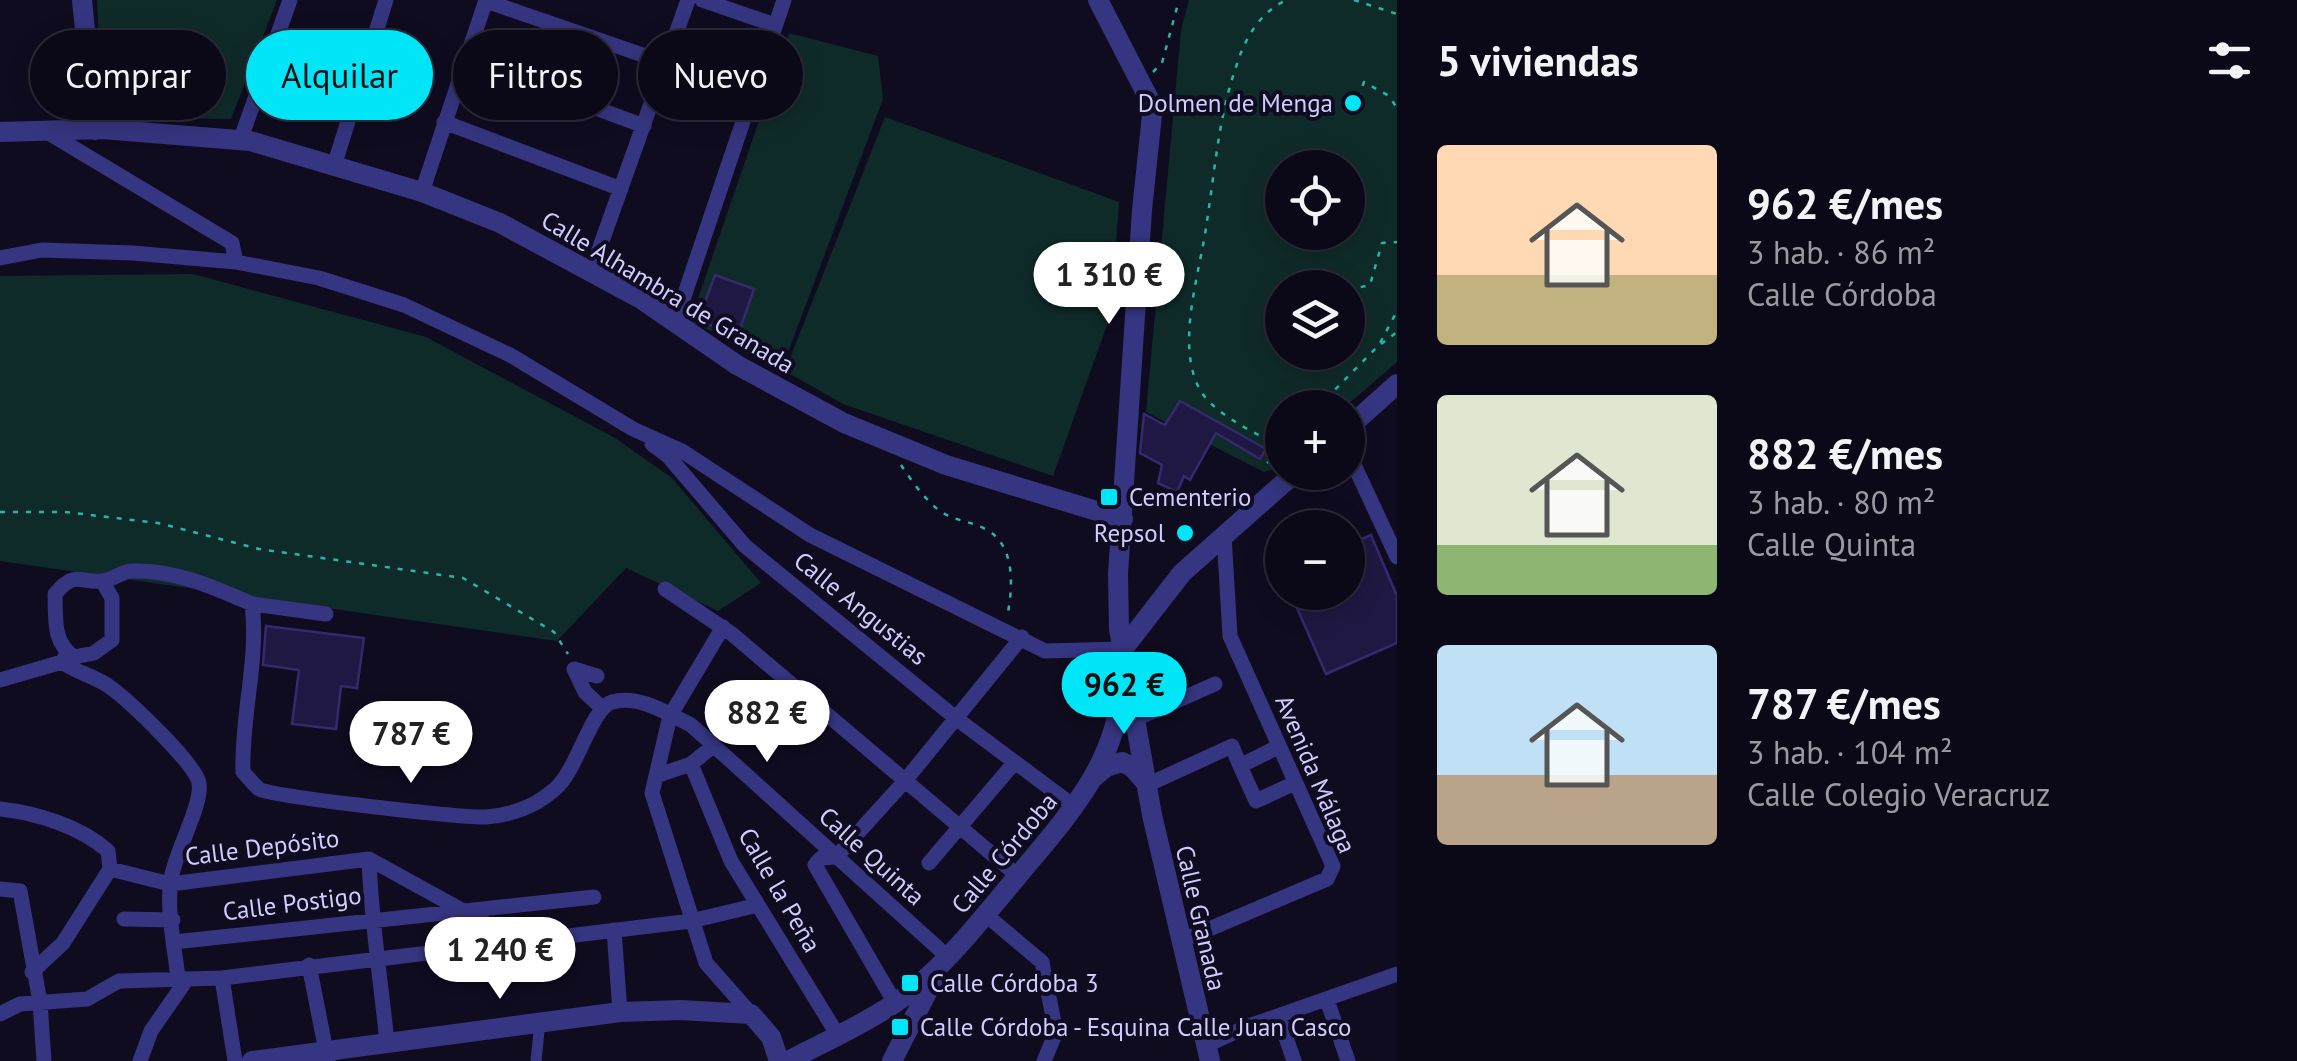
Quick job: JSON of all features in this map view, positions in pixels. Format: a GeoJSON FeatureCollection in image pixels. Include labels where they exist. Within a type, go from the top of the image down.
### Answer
{"type":"FeatureCollection","features":[{"type":"Feature","properties":{"kind":"street"},"geometry":{"type":"LineString","coordinates":[[82,0],[95,130],[93,156]]}},
{"type":"Feature","properties":{"kind":"street"},"geometry":{"type":"LineString","coordinates":[[240,140],[290,0]]}},
{"type":"Feature","properties":{"kind":"street"},"geometry":{"type":"LineString","coordinates":[[334,166],[386,0]]}},
{"type":"Feature","properties":{"kind":"street"},"geometry":{"type":"LineString","coordinates":[[476,30],[486,0],[638,54]]}},
{"type":"Feature","properties":{"kind":"street"},"geometry":{"type":"LineString","coordinates":[[678,30],[688,0]]}},
{"type":"Feature","properties":{"kind":"street"},"geometry":{"type":"LineString","coordinates":[[702,0],[775,25]]}},
{"type":"Feature","properties":{"kind":"street"},"geometry":{"type":"LineString","coordinates":[[675,323],[784,0]]}},
{"type":"Feature","properties":{"kind":"street"},"geometry":{"type":"LineString","coordinates":[[1098,0],[1141,84],[1152,115],[1142,210],[1118,602],[1123,649]]}},
{"type":"Feature","properties":{"kind":"street"},"geometry":{"type":"LineString","coordinates":[[422,192],[453,97]]}},
{"type":"Feature","properties":{"kind":"street"},"geometry":{"type":"LineString","coordinates":[[618,116],[644,126]]}},
{"type":"Feature","properties":{"kind":"street"},"geometry":{"type":"LineString","coordinates":[[592,272],[646,120]]}},
{"type":"Feature","properties":{"kind":"street"},"geometry":{"type":"LineString","coordinates":[[444,122],[621,189]]}},
{"type":"Feature","properties":{"kind":"street"},"geometry":{"type":"LineString","coordinates":[[45,131],[93,156],[232,243],[236,262]]}},
{"type":"Feature","properties":{"kind":"street","name":"Calle Alhambra de Granada"},"geometry":{"type":"LineString","coordinates":[[0,132],[171,132],[240,140],[422,192],[500,222],[592,272],[641,299],[737,366],[844,422],[946,465],[1124,519]]}},
{"type":"Feature","properties":{"kind":"street"},"geometry":{"type":"LineString","coordinates":[[0,258],[42,250],[236,262],[319,278],[404,305],[510,355],[633,428],[682,451],[810,535],[1045,650],[1123,649]]}},
{"type":"Feature","properties":{"kind":"street"},"geometry":{"type":"LineString","coordinates":[[1365,413],[1397,384]]}},
{"type":"Feature","properties":{"kind":"street","name":"Calle Angustias"},"geometry":{"type":"LineString","coordinates":[[633,428],[668,456],[745,546],[957,719],[1075,806]]}},
{"type":"Feature","properties":{"kind":"street"},"geometry":{"type":"LineString","coordinates":[[1365,488],[1397,557]]}},
{"type":"Feature","properties":{"kind":"street"},"geometry":{"type":"LineString","coordinates":[[1123,649],[1182,572],[1275,490]]}},
{"type":"Feature","properties":{"kind":"street","name":"Avenida Málaga"},"geometry":{"type":"LineString","coordinates":[[1181,941],[1326,879],[1334,866],[1230,636],[1224,535]]}},
{"type":"Feature","properties":{"kind":"street"},"geometry":{"type":"LineString","coordinates":[[140,1061],[151,1031],[183,979],[174,942],[170,884],[176,851],[196,806],[199,785],[194,770],[108,685],[74,671],[56,636],[55,594],[65,582],[80,578],[102,582],[129,570],[191,577],[252,604],[326,614]]}},
{"type":"Feature","properties":{"kind":"street"},"geometry":{"type":"LineString","coordinates":[[0,680],[65,657],[84,656],[105,648],[112,640],[112,598],[102,582]]}},
{"type":"Feature","properties":{"kind":"street"},"geometry":{"type":"LineString","coordinates":[[665,589],[722,628],[1018,876]]}},
{"type":"Feature","properties":{"kind":"street"},"geometry":{"type":"LineString","coordinates":[[252,604],[254,624],[242,742],[243,772],[260,789],[308,798],[485,817],[528,808],[558,787],[577,761],[601,707],[585,692],[574,669]]}},
{"type":"Feature","properties":{"kind":"street"},"geometry":{"type":"LineString","coordinates":[[722,628],[670,716],[652,793],[706,963],[771,1036],[779,1061]]}},
{"type":"Feature","properties":{"kind":"street"},"geometry":{"type":"LineString","coordinates":[[908,1030],[904,1007],[895,1003],[815,865],[821,858],[836,857],[904,782],[1022,637]]}},
{"type":"Feature","properties":{"kind":"street","name":"Calle Granada"},"geometry":{"type":"LineString","coordinates":[[1123,649],[1147,785],[1207,1054]]}},
{"type":"Feature","properties":{"kind":"street","name":"Calle Córdoba"},"geometry":{"type":"LineString","coordinates":[[944,963],[1075,806],[1093,778],[1114,733],[1120,709],[1123,649]]}},
{"type":"Feature","properties":{"kind":"street"},"geometry":{"type":"LineString","coordinates":[[574,669],[598,676]]}},
{"type":"Feature","properties":{"kind":"street"},"geometry":{"type":"LineString","coordinates":[[1136,719],[1215,684]]}},
{"type":"Feature","properties":{"kind":"street","name":"Calle Quinta"},"geometry":{"type":"LineString","coordinates":[[601,707],[614,701],[640,702],[691,725],[836,857],[944,963]]}},
{"type":"Feature","properties":{"kind":"street"},"geometry":{"type":"LineString","coordinates":[[656,776],[691,764],[714,746]]}},
{"type":"Feature","properties":{"kind":"street"},"geometry":{"type":"LineString","coordinates":[[1093,778],[1106,767],[1122,762],[1132,766],[1147,785],[1232,746],[1256,801],[1295,783]]}},
{"type":"Feature","properties":{"kind":"street"},"geometry":{"type":"LineString","coordinates":[[1240,766],[1278,747]]}},
{"type":"Feature","properties":{"kind":"street"},"geometry":{"type":"LineString","coordinates":[[928,863],[1014,762]]}},
{"type":"Feature","properties":{"kind":"street","name":"Calle la Peña"},"geometry":{"type":"LineString","coordinates":[[691,764],[730,861],[837,1034]]}},
{"type":"Feature","properties":{"kind":"street"},"geometry":{"type":"LineString","coordinates":[[0,809],[43,817],[98,842],[108,851],[110,868],[64,943],[32,972]]}},
{"type":"Feature","properties":{"kind":"street"},"geometry":{"type":"LineString","coordinates":[[369,859],[371,919],[380,958],[386,1043]]}},
{"type":"Feature","properties":{"kind":"street","name":"Calle Depósito"},"geometry":{"type":"LineString","coordinates":[[110,868],[170,884],[369,859],[520,942]]}},
{"type":"Feature","properties":{"kind":"street"},"geometry":{"type":"LineString","coordinates":[[0,889],[20,890],[40,1002],[44,1061]]}},
{"type":"Feature","properties":{"kind":"street","name":"Calle Postigo"},"geometry":{"type":"LineString","coordinates":[[174,942],[594,897]]}},
{"type":"Feature","properties":{"kind":"street"},"geometry":{"type":"LineString","coordinates":[[0,1014],[20,1004],[88,999],[119,981],[222,978],[692,921],[758,905]]}},
{"type":"Feature","properties":{"kind":"street"},"geometry":{"type":"LineString","coordinates":[[986,915],[1042,962],[1056,1032],[1044,1061]]}},
{"type":"Feature","properties":{"kind":"street"},"geometry":{"type":"LineString","coordinates":[[124,919],[172,920]]}},
{"type":"Feature","properties":{"kind":"street"},"geometry":{"type":"LineString","coordinates":[[614,930],[620,1012]]}},
{"type":"Feature","properties":{"kind":"street"},"geometry":{"type":"LineString","coordinates":[[788,1061],[895,1003],[944,963]]}},
{"type":"Feature","properties":{"kind":"street"},"geometry":{"type":"LineString","coordinates":[[892,1061],[944,963]]}},
{"type":"Feature","properties":{"kind":"street"},"geometry":{"type":"LineString","coordinates":[[309,965],[327,1055]]}},
{"type":"Feature","properties":{"kind":"street"},"geometry":{"type":"LineString","coordinates":[[1207,1054],[1246,1027],[1397,974]]}},
{"type":"Feature","properties":{"kind":"street"},"geometry":{"type":"LineString","coordinates":[[222,978],[235,1061]]}},
{"type":"Feature","properties":{"kind":"street"},"geometry":{"type":"LineString","coordinates":[[1326,1000],[1348,1061]]}},
{"type":"Feature","properties":{"kind":"street"},"geometry":{"type":"LineString","coordinates":[[252,1061],[327,1055],[386,1043],[620,1012],[751,1014]]}},
{"type":"Feature","properties":{"kind":"street"},"geometry":{"type":"LineString","coordinates":[[1279,1017],[1294,1061]]}},
{"type":"Feature","properties":{"kind":"street"},"geometry":{"type":"LineString","coordinates":[[536,1061],[540,1022]]}},
{"type":"Feature","properties":{"kind":"path"},"geometry":{"type":"LineString","coordinates":[[1141,84],[1162,63],[1179,0]]}},
{"type":"Feature","properties":{"kind":"path"},"geometry":{"type":"LineString","coordinates":[[1265,437],[1241,426],[1206,398],[1198,386],[1190,338],[1217,145],[1236,65],[1254,28],[1287,0]]}},
{"type":"Feature","properties":{"kind":"path"},"geometry":{"type":"LineString","coordinates":[[1354,0],[1397,14]]}},
{"type":"Feature","properties":{"kind":"path"},"geometry":{"type":"LineString","coordinates":[[1358,98],[1364,82],[1389,96],[1397,108]]}},
{"type":"Feature","properties":{"kind":"path"},"geometry":{"type":"LineString","coordinates":[[1365,285],[1370,284],[1382,243],[1397,242]]}},
{"type":"Feature","properties":{"kind":"path"},"geometry":{"type":"LineString","coordinates":[[1380,345],[1397,312]]}},
{"type":"Feature","properties":{"kind":"path"},"geometry":{"type":"LineString","coordinates":[[1334,390],[1397,332]]}},
{"type":"Feature","properties":{"kind":"path"},"geometry":{"type":"LineString","coordinates":[[889,441],[904,470],[935,507],[955,520],[988,531],[1003,546],[1011,586],[1009,611],[1001,627]]}},
{"type":"Feature","properties":{"kind":"path"},"geometry":{"type":"LineString","coordinates":[[0,512],[65,512],[158,524],[260,548],[463,578],[554,632],[574,669]]}},
{"type":"Feature","properties":{"kind":"green space"},"geometry":{"type":"Polygon","coordinates":[[[97,0],[277,0],[265,30],[246,30],[246,80],[231,119],[226,119],[226,30],[99,30],[97,0]]]}},
{"type":"Feature","properties":{"kind":"green space"},"geometry":{"type":"Polygon","coordinates":[[[1189,0],[1397,0],[1397,362],[1365,390],[1265,390],[1264,472],[1146,412],[1181,30],[1189,0]]]}},
{"type":"Feature","properties":{"kind":"green space"},"geometry":{"type":"Polygon","coordinates":[[[803,37],[878,56],[883,99],[784,363],[690,322],[759,120],[803,120],[803,37]]]}},
{"type":"Feature","properties":{"kind":"green space"},"geometry":{"type":"Polygon","coordinates":[[[885,117],[1119,202],[1111,314],[1053,476],[843,404],[785,371],[885,117]]]}},
{"type":"Feature","properties":{"kind":"green space"},"geometry":{"type":"Polygon","coordinates":[[[193,274],[426,337],[615,438],[672,478],[761,583],[718,611],[626,568],[557,641],[0,561],[0,276],[193,274]]]}},
{"type":"Feature","properties":{"kind":"building"},"geometry":{"type":"Polygon","coordinates":[[[715,275],[754,289],[738,335],[698,321],[715,275]]]}},
{"type":"Feature","properties":{"kind":"building"},"geometry":{"type":"Polygon","coordinates":[[[1180,401],[1265,451],[1260,459],[1216,433],[1190,480],[1184,476],[1177,492],[1158,483],[1162,465],[1140,453],[1144,414],[1165,425],[1180,401]]]}},
{"type":"Feature","properties":{"kind":"building"},"geometry":{"type":"Polygon","coordinates":[[[1371,535],[1397,596],[1397,643],[1326,674],[1298,610],[1365,610],[1365,538],[1371,535]]]}},
{"type":"Feature","properties":{"kind":"building"},"geometry":{"type":"Polygon","coordinates":[[[266,626],[364,638],[357,688],[341,686],[336,729],[292,724],[299,670],[263,665],[266,626]]]}},
{"type":"Feature","properties":{"kind":"place","name":"Dolmen de Menga"},"geometry":{"type":"Point","coordinates":[1353,103]}},
{"type":"Feature","properties":{"kind":"place","name":"Cementerio"},"geometry":{"type":"Point","coordinates":[1109,497]}},
{"type":"Feature","properties":{"kind":"place","name":"Repsol"},"geometry":{"type":"Point","coordinates":[1185,533]}},
{"type":"Feature","properties":{"kind":"place","name":"Calle Córdoba 3"},"geometry":{"type":"Point","coordinates":[910,983]}},
{"type":"Feature","properties":{"kind":"place","name":"Calle Córdoba - Esquina Calle Juan Casco"},"geometry":{"type":"Point","coordinates":[900,1027]}}]}
